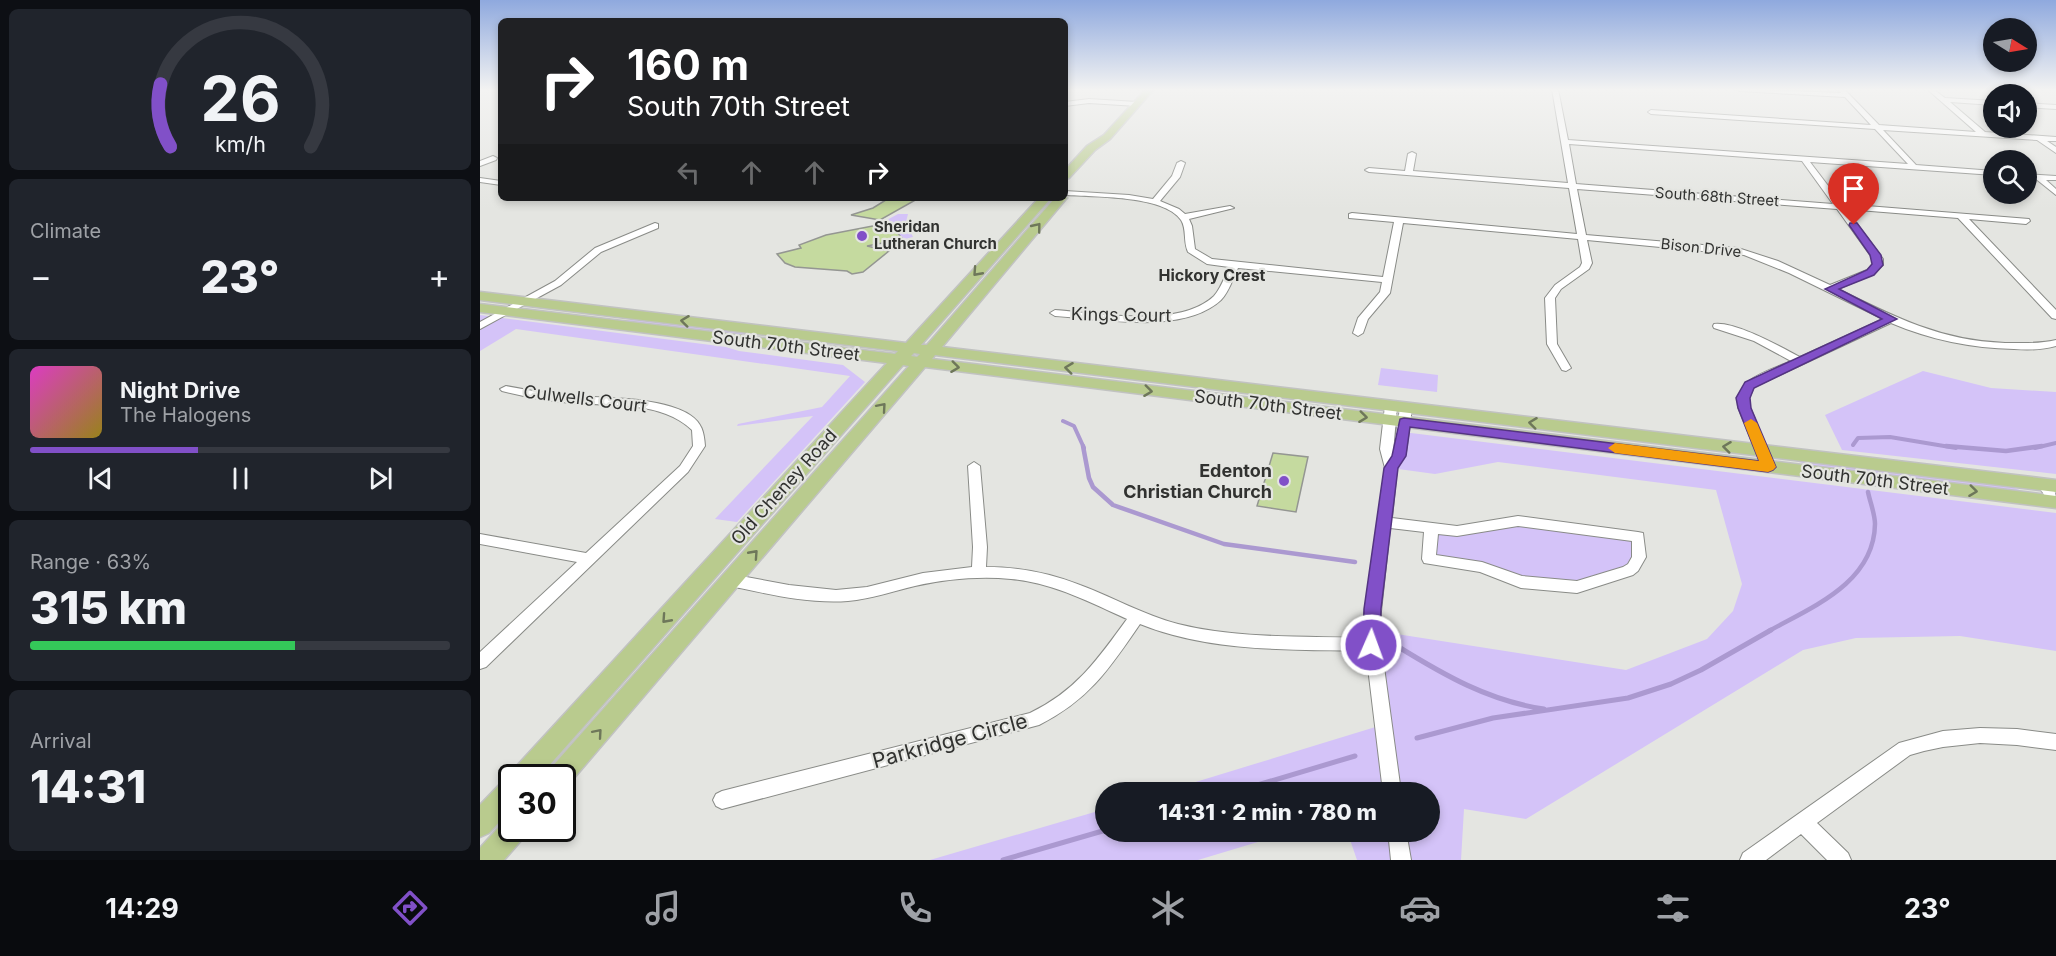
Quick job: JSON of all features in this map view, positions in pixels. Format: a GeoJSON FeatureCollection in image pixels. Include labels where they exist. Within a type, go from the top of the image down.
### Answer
{"type":"FeatureCollection","features":[{"type":"Feature","properties":{"kind":"main road"},"geometry":{"type":"LineString","coordinates":[[1068,173],[1091,148],[1114,129]]}},
{"type":"Feature","properties":{"kind":"main road"},"geometry":{"type":"LineString","coordinates":[[1068,189],[1105,146],[1107,137]]}},
{"type":"Feature","properties":{"kind":"main road","name":"Old Cheney Road"},"geometry":{"type":"LineString","coordinates":[[570,764],[730,580],[1043,201]]}},
{"type":"Feature","properties":{"kind":"main road","name":"Old Cheney Road"},"geometry":{"type":"LineString","coordinates":[[535,764],[1058,201]]}},
{"type":"Feature","properties":{"kind":"main road","name":"South 70th Street"},"geometry":{"type":"LineString","coordinates":[[480,296],[517,308]]}},
{"type":"Feature","properties":{"kind":"main road","name":"South 70th Street"},"geometry":{"type":"LineString","coordinates":[[480,308],[517,308],[1397,414],[1762,451],[2049,485]]}},
{"type":"Feature","properties":{"kind":"main road","name":"South 70th Street"},"geometry":{"type":"LineString","coordinates":[[1397,414],[1768,467],[2056,502]]}},
{"type":"Feature","properties":{"kind":"main road"},"geometry":{"type":"LineString","coordinates":[[480,824],[498,804]]}},
{"type":"Feature","properties":{"kind":"main road"},"geometry":{"type":"LineString","coordinates":[[487,860],[503,842]]}},
{"type":"Feature","properties":{"kind":"street"},"geometry":{"type":"LineString","coordinates":[[1563,129],[1586,258],[1584,269],[1558,287],[1551,298],[1552,345],[1566,369]]}},
{"type":"Feature","properties":{"kind":"street"},"geometry":{"type":"LineString","coordinates":[[1879,129],[1915,168]]}},
{"type":"Feature","properties":{"kind":"street"},"geometry":{"type":"LineString","coordinates":[[1909,129],[1983,134]]}},
{"type":"Feature","properties":{"kind":"street"},"geometry":{"type":"LineString","coordinates":[[1977,129],[1983,134]]}},
{"type":"Feature","properties":{"kind":"street"},"geometry":{"type":"LineString","coordinates":[[2038,137],[2056,138]]}},
{"type":"Feature","properties":{"kind":"street"},"geometry":{"type":"LineString","coordinates":[[2038,137],[2056,151]]}},
{"type":"Feature","properties":{"kind":"street"},"geometry":{"type":"LineString","coordinates":[[1565,142],[1983,172]]}},
{"type":"Feature","properties":{"kind":"street"},"geometry":{"type":"LineString","coordinates":[[1409,172],[1412,154]]}},
{"type":"Feature","properties":{"kind":"street"},"geometry":{"type":"LineString","coordinates":[[480,164],[494,158]]}},
{"type":"Feature","properties":{"kind":"street"},"geometry":{"type":"LineString","coordinates":[[1805,160],[1875,255],[1878,265],[1870,272],[1830,289]]}},
{"type":"Feature","properties":{"kind":"street"},"geometry":{"type":"LineString","coordinates":[[1155,202],[1176,177],[1181,164]]}},
{"type":"Feature","properties":{"kind":"street","name":"South 68th Street"},"geometry":{"type":"LineString","coordinates":[[1369,170],[2026,221]]}},
{"type":"Feature","properties":{"kind":"street"},"geometry":{"type":"LineString","coordinates":[[2037,176],[2056,178]]}},
{"type":"Feature","properties":{"kind":"street"},"geometry":{"type":"LineString","coordinates":[[2037,176],[2056,193]]}},
{"type":"Feature","properties":{"kind":"street"},"geometry":{"type":"LineString","coordinates":[[480,180],[498,183]]}},
{"type":"Feature","properties":{"kind":"street"},"geometry":{"type":"LineString","coordinates":[[1068,193],[1155,202],[1169,206],[1184,218],[1188,227],[1189,245],[1196,255],[1210,262],[1389,280]]}},
{"type":"Feature","properties":{"kind":"street"},"geometry":{"type":"LineString","coordinates":[[1184,218],[1230,208]]}},
{"type":"Feature","properties":{"kind":"street","name":"Bison Drive"},"geometry":{"type":"LineString","coordinates":[[1352,216],[1738,250],[1770,260],[1932,337],[1974,346],[2041,346],[2056,343]]}},
{"type":"Feature","properties":{"kind":"street"},"geometry":{"type":"LineString","coordinates":[[1961,216],[2056,316]]}},
{"type":"Feature","properties":{"kind":"street"},"geometry":{"type":"LineString","coordinates":[[1358,333],[1363,318],[1383,298],[1389,280],[1399,221]]}},
{"type":"Feature","properties":{"kind":"street"},"geometry":{"type":"LineString","coordinates":[[480,335],[563,279],[602,248],[655,226]]}},
{"type":"Feature","properties":{"kind":"street","name":"Kings Court"},"geometry":{"type":"LineString","coordinates":[[1054,313],[1156,319],[1182,316],[1203,308],[1217,298],[1234,265]]}},
{"type":"Feature","properties":{"kind":"street"},"geometry":{"type":"LineString","coordinates":[[480,326],[517,308]]}},
{"type":"Feature","properties":{"kind":"street"},"geometry":{"type":"LineString","coordinates":[[1768,467],[1744,408],[1745,391],[1756,380],[1891,319]]}},
{"type":"Feature","properties":{"kind":"street"},"geometry":{"type":"LineString","coordinates":[[1718,326],[1758,339],[1798,361]]}},
{"type":"Feature","properties":{"kind":"street","name":"Culwells Court"},"geometry":{"type":"LineString","coordinates":[[506,389],[567,399],[645,405],[679,415],[697,426],[700,445],[690,463],[590,559]]}},
{"type":"Feature","properties":{"kind":"street"},"geometry":{"type":"LineString","coordinates":[[1391,782],[1371,645],[1373,609],[1391,468],[1399,456],[1397,414]]}},
{"type":"Feature","properties":{"kind":"street"},"geometry":{"type":"LineString","coordinates":[[974,466],[980,547],[979,572]]}},
{"type":"Feature","properties":{"kind":"street"},"geometry":{"type":"LineString","coordinates":[[2049,485],[2056,502]]}},
{"type":"Feature","properties":{"kind":"street"},"geometry":{"type":"LineString","coordinates":[[1384,522],[1456,531],[1518,521],[1638,537],[1641,555],[1635,567],[1628,572],[1577,586],[1552,586],[1521,582],[1482,567],[1429,559],[1431,528]]}},
{"type":"Feature","properties":{"kind":"street"},"geometry":{"type":"LineString","coordinates":[[480,539],[590,559]]}},
{"type":"Feature","properties":{"kind":"street"},"geometry":{"type":"LineString","coordinates":[[480,662],[590,559]]}},
{"type":"Feature","properties":{"kind":"street"},"geometry":{"type":"LineString","coordinates":[[730,580],[839,596],[923,579],[979,572],[1010,573],[1060,582],[1086,591],[1137,617],[1174,629],[1236,640],[1371,645]]}},
{"type":"Feature","properties":{"kind":"street","name":"Parkridge Circle"},"geometry":{"type":"LineString","coordinates":[[722,800],[1033,720],[1052,712],[1070,701],[1084,688],[1137,617]]}},
{"type":"Feature","properties":{"kind":"street"},"geometry":{"type":"LineString","coordinates":[[1750,860],[1905,749],[1928,741],[1954,736],[1983,734],[2056,742]]}},
{"type":"Feature","properties":{"kind":"street"},"geometry":{"type":"LineString","coordinates":[[1802,822],[1841,860]]}},
{"type":"Feature","properties":{"kind":"street"},"geometry":{"type":"LineString","coordinates":[[1399,842],[1401,860]]}},
{"type":"Feature","properties":{"kind":"shaded area"},"geometry":{"type":"Polygon","coordinates":[[[898,214],[908,214],[906,222],[913,237],[901,240],[892,227],[883,222],[898,214]]]}},
{"type":"Feature","properties":{"kind":"shaded area"},"geometry":{"type":"Polygon","coordinates":[[[480,315],[726,347],[739,351],[843,365],[865,382],[737,522],[715,519],[813,416],[737,426],[738,424],[822,407],[850,376],[516,329],[480,351],[480,315]]]}},
{"type":"Feature","properties":{"kind":"shaded area"},"geometry":{"type":"Polygon","coordinates":[[[611,320],[644,320],[756,334],[728,334],[611,320]]]}},
{"type":"Feature","properties":{"kind":"shaded area"},"geometry":{"type":"Polygon","coordinates":[[[1381,368],[1438,375],[1437,392],[1378,385],[1381,368]]]}},
{"type":"Feature","properties":{"kind":"shaded area"},"geometry":{"type":"Polygon","coordinates":[[[1923,371],[1991,388],[2056,392],[2056,474],[1842,450],[1825,415],[1923,371]]]}},
{"type":"Feature","properties":{"kind":"shaded area"},"geometry":{"type":"Polygon","coordinates":[[[1403,432],[2056,513],[2056,651],[1960,636],[1856,638],[1803,650],[1526,819],[1464,809],[1461,860],[1357,860],[1351,842],[1440,842],[1440,782],[1196,782],[1382,725],[1371,630],[1626,670],[1707,639],[1733,611],[1742,584],[1716,490],[1498,462],[1435,474],[1391,468],[1403,432]]]}},
{"type":"Feature","properties":{"kind":"shaded area"},"geometry":{"type":"Polygon","coordinates":[[[1785,458],[2003,484],[2025,492],[1816,467],[1785,458]]]}},
{"type":"Feature","properties":{"kind":"shaded area"},"geometry":{"type":"Polygon","coordinates":[[[1494,523],[1638,537],[1640,561],[1577,587],[1429,559],[1431,528],[1494,523]]]}},
{"type":"Feature","properties":{"kind":"shaded area"},"geometry":{"type":"Polygon","coordinates":[[[1095,812],[1095,842],[1258,842],[1198,860],[930,860],[1095,812]]]}},
{"type":"Feature","properties":{"kind":"building"},"geometry":{"type":"Polygon","coordinates":[[[884,201],[914,201],[880,220],[851,215],[873,208],[884,201]]]}},
{"type":"Feature","properties":{"kind":"building","name":"Sheridan Lutheran Church"},"geometry":{"type":"Polygon","coordinates":[[[888,223],[903,239],[867,246],[889,251],[863,272],[852,274],[847,271],[795,267],[785,263],[777,254],[801,248],[799,245],[826,235],[888,223]]]}},
{"type":"Feature","properties":{"kind":"building","name":"Edenton Christian Church"},"geometry":{"type":"Polygon","coordinates":[[[1273,453],[1308,457],[1296,512],[1257,506],[1273,453]]]}},
{"type":"Feature","properties":{"kind":"waterway"},"geometry":{"type":"LineString","coordinates":[[1063,421],[1074,426],[1084,448]]}},
{"type":"Feature","properties":{"kind":"waterway"},"geometry":{"type":"LineString","coordinates":[[1853,445],[1858,438],[1890,437],[1956,448]]}},
{"type":"Feature","properties":{"kind":"waterway"},"geometry":{"type":"LineString","coordinates":[[2035,448],[2056,443]]}},
{"type":"Feature","properties":{"kind":"waterway"},"geometry":{"type":"LineString","coordinates":[[1083,446],[1093,487],[1113,505],[1224,544],[1355,562]]}},
{"type":"Feature","properties":{"kind":"waterway"},"geometry":{"type":"LineString","coordinates":[[1946,446],[2006,451],[2042,446]]}},
{"type":"Feature","properties":{"kind":"waterway"},"geometry":{"type":"LineString","coordinates":[[1769,631],[1838,591],[1864,562],[1872,545],[1875,524],[1868,492]]}},
{"type":"Feature","properties":{"kind":"waterway"},"geometry":{"type":"LineString","coordinates":[[1417,738],[1493,718],[1628,698],[1671,684],[1701,670],[1771,630]]}},
{"type":"Feature","properties":{"kind":"waterway"},"geometry":{"type":"LineString","coordinates":[[1397,646],[1450,677],[1486,693],[1504,700],[1544,709]]}},
{"type":"Feature","properties":{"kind":"waterway"},"geometry":{"type":"LineString","coordinates":[[1268,782],[1355,756]]}},
{"type":"Feature","properties":{"kind":"waterway"},"geometry":{"type":"LineString","coordinates":[[1003,860],[1095,833]]}},
{"type":"Feature","properties":{"kind":"slow traffic"},"geometry":{"type":"LineString","coordinates":[[1615,448],[1768,467],[1751,423]]}},
{"type":"Feature","properties":{"kind":"place","name":"Sheridan Lutheran Church"},"geometry":{"type":"Point","coordinates":[862,236]}},
{"type":"Feature","properties":{"kind":"place","name":"Edenton Christian Church"},"geometry":{"type":"Point","coordinates":[1284,481]}},
{"type":"Feature","properties":{"kind":"district","name":"Hickory Crest"},"geometry":{"type":"Point","coordinates":[1212,275]}},
{"type":"Feature","properties":{"kind":"route"},"geometry":{"type":"LineString","coordinates":[[1371,645],[1373,609],[1391,468],[1399,456],[1404,422],[1768,467],[1744,408],[1743,398],[1749,385],[1891,319],[1830,289],[1870,272],[1878,265],[1878,260],[1854,225]]}}]}
